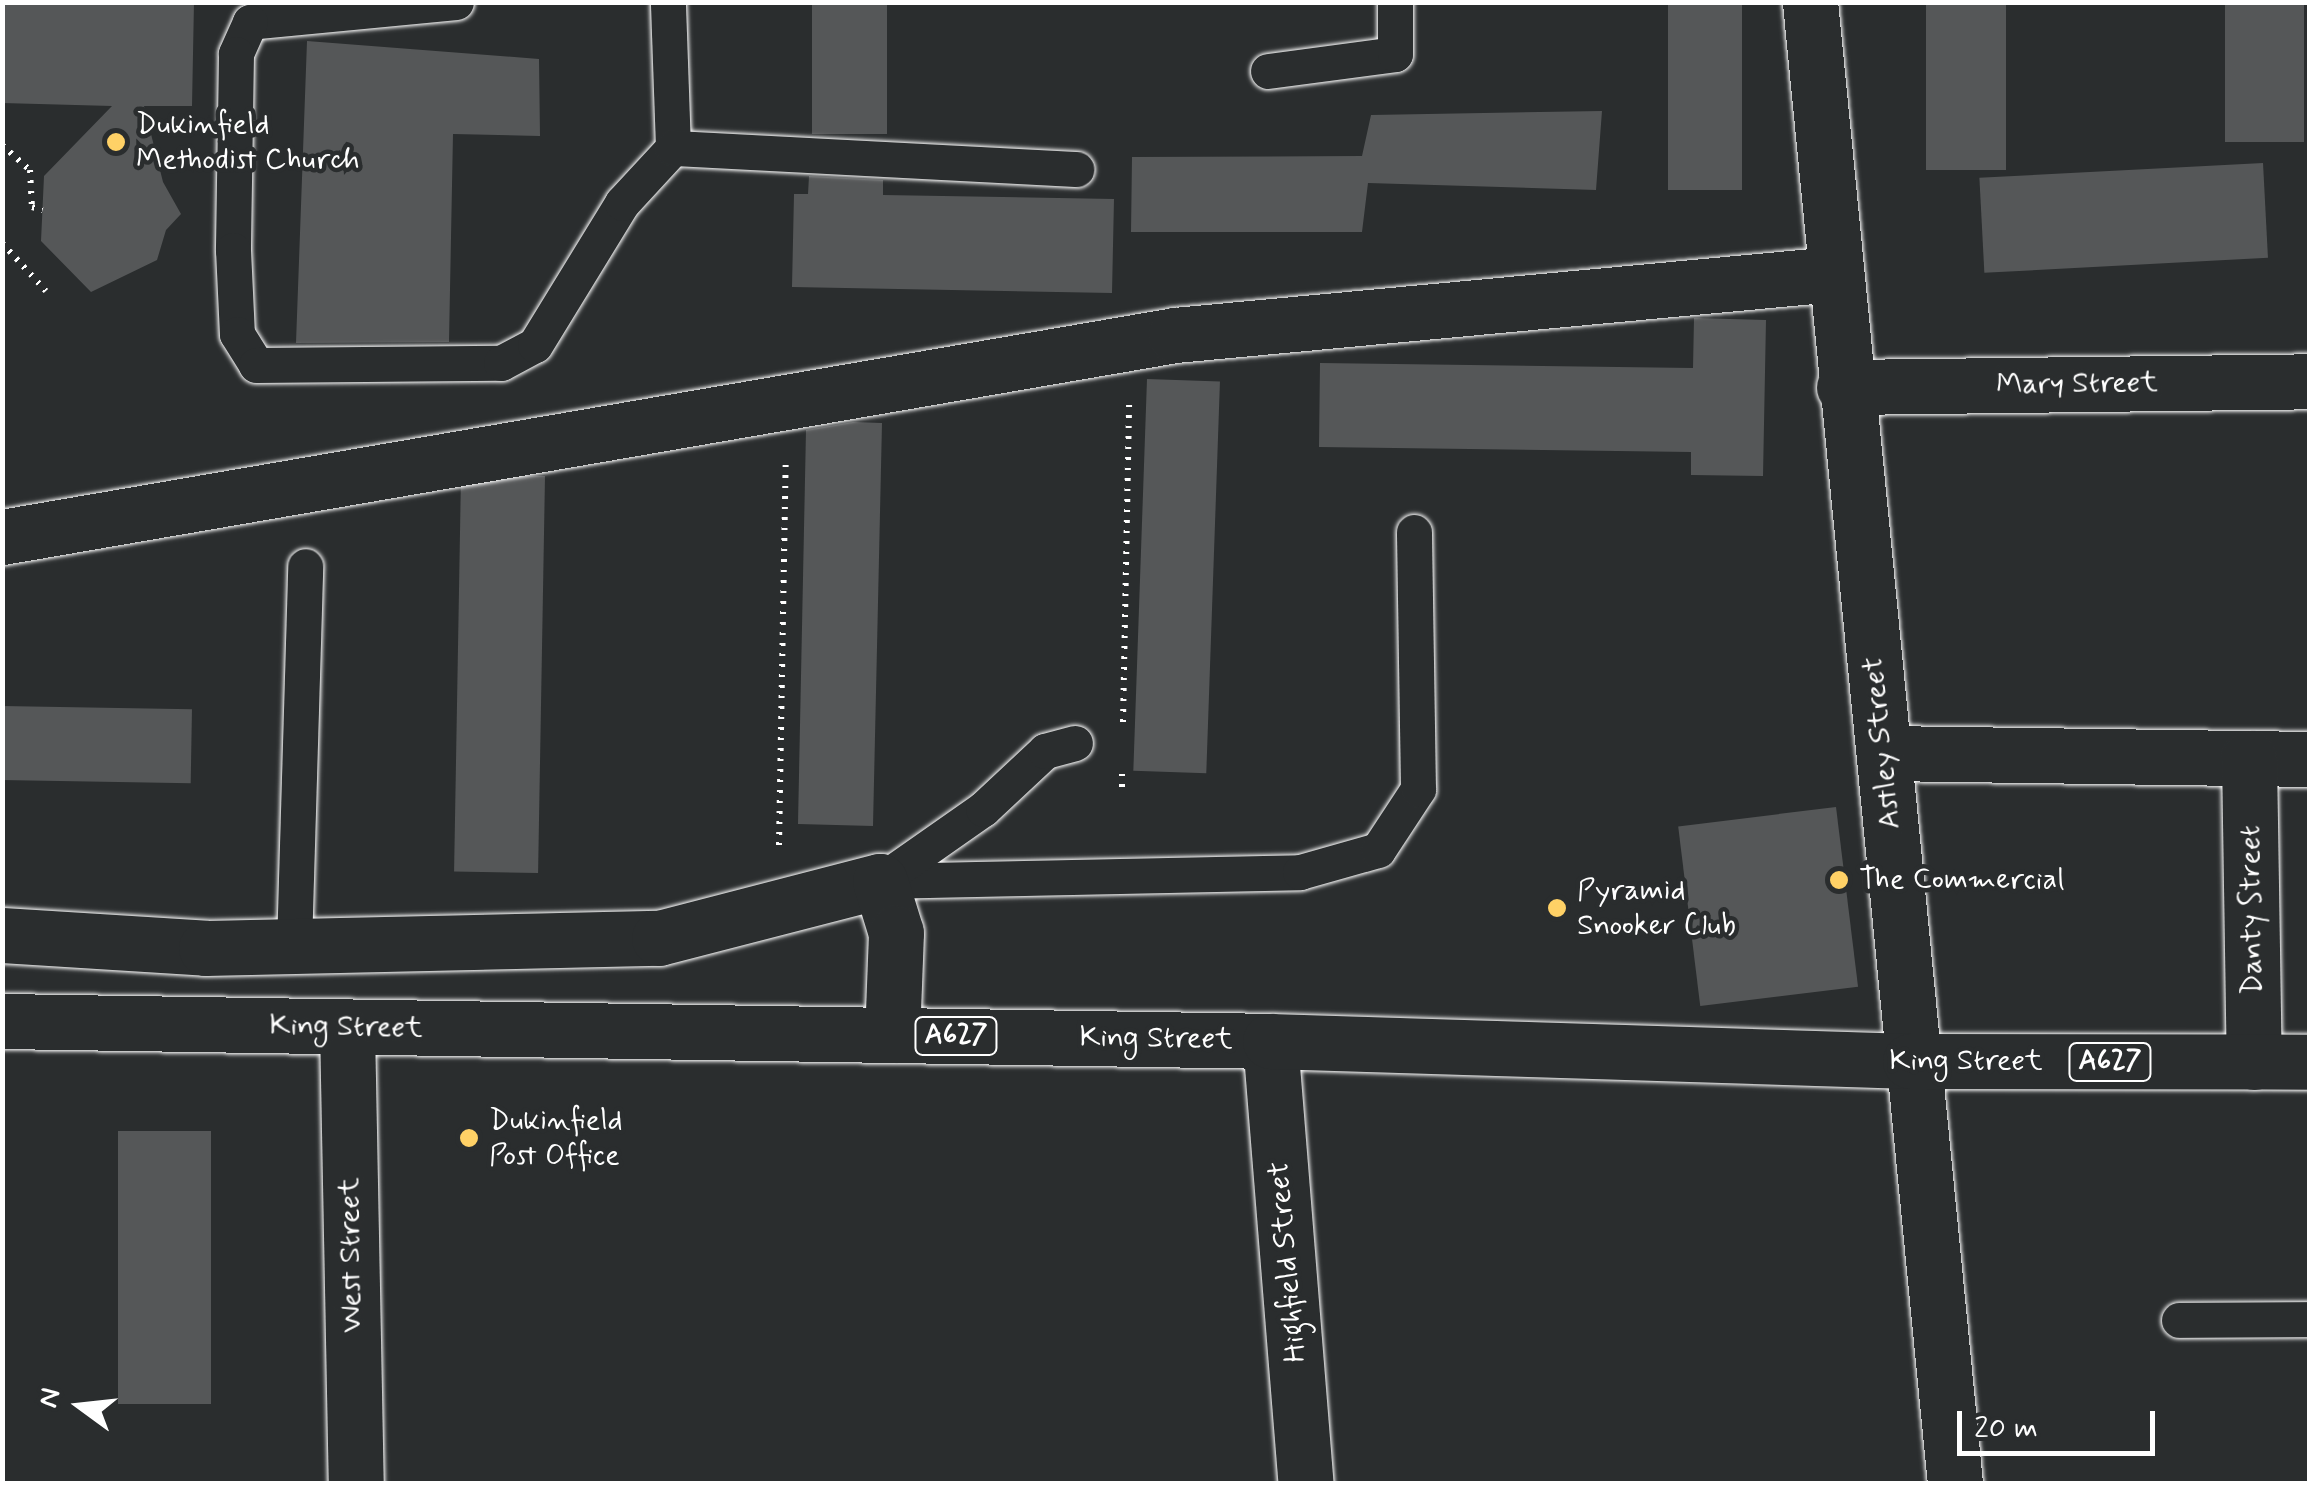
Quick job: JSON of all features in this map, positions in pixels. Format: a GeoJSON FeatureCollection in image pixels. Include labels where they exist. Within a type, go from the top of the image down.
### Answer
{"type":"FeatureCollection","features":[{"type":"Feature","properties":{"kind":"street","name":"Astley Street"},"geometry":{"type":"LineString","coordinates":[[1810,2],[1844,387],[1884,752],[1910,1061],[1955,1484]]}},
{"type":"Feature","properties":{"kind":"street"},"geometry":{"type":"LineString","coordinates":[[2,537],[1130,343],[1834,274]]}},
{"type":"Feature","properties":{"kind":"street","name":"Mary Street"},"geometry":{"type":"LineString","coordinates":[[1844,387],[2310,381]]}},
{"type":"Feature","properties":{"kind":"street"},"geometry":{"type":"LineString","coordinates":[[1884,752],[2310,759]]}},
{"type":"Feature","properties":{"kind":"street","name":"Danty Street"},"geometry":{"type":"LineString","coordinates":[[2249,758],[2254,1062]]}},
{"type":"Feature","properties":{"kind":"street"},"geometry":{"type":"LineString","coordinates":[[2,935],[294,946],[659,938],[880,882],[896,933],[892,1034]]}},
{"type":"Feature","properties":{"kind":"street","name":"King Street"},"geometry":{"type":"LineString","coordinates":[[2,1022],[1270,1041],[1910,1061],[2310,1062]]}},
{"type":"Feature","properties":{"kind":"street","name":"West Street"},"geometry":{"type":"LineString","coordinates":[[347,1027],[356,1484]]}},
{"type":"Feature","properties":{"kind":"street","name":"Highfield Street"},"geometry":{"type":"LineString","coordinates":[[1270,1041],[1306,1484]]}},
{"type":"Feature","properties":{"kind":"lane"},"geometry":{"type":"LineString","coordinates":[[456,2],[250,22],[236,54],[233,250],[237,334],[256,365],[500,363],[535,345],[622,203],[673,148],[668,2]]}},
{"type":"Feature","properties":{"kind":"lane"},"geometry":{"type":"LineString","coordinates":[[1268,71],[1395,54],[1394,2]]}},
{"type":"Feature","properties":{"kind":"lane"},"geometry":{"type":"LineString","coordinates":[[673,148],[1076,169]]}},
{"type":"Feature","properties":{"kind":"lane"},"geometry":{"type":"LineString","coordinates":[[880,882],[1300,872],[1378,850],[1418,789],[1414,532]]}},
{"type":"Feature","properties":{"kind":"lane"},"geometry":{"type":"LineString","coordinates":[[294,946],[306,566]]}},
{"type":"Feature","properties":{"kind":"lane"},"geometry":{"type":"LineString","coordinates":[[880,882],[983,809],[1046,751],[1075,743]]}},
{"type":"Feature","properties":{"kind":"lane"},"geometry":{"type":"LineString","coordinates":[[2179,1320],[2310,1319]]}},
{"type":"Feature","properties":{"kind":"path"},"geometry":{"type":"LineString","coordinates":[[2,145],[30,170],[32,207],[43,210]]}},
{"type":"Feature","properties":{"kind":"path"},"geometry":{"type":"LineString","coordinates":[[2,243],[46,291]]}},
{"type":"Feature","properties":{"kind":"path"},"geometry":{"type":"LineString","coordinates":[[1123,729],[1130,343]]}},
{"type":"Feature","properties":{"kind":"path"},"geometry":{"type":"LineString","coordinates":[[778,908],[787,402]]}},
{"type":"Feature","properties":{"kind":"path"},"geometry":{"type":"LineString","coordinates":[[1122,787],[1123,748]]}},
{"type":"Feature","properties":{"kind":"building","name":"Dukinfield Methodist Church"},"geometry":{"type":"Polygon","coordinates":[[[2,2],[194,2],[192,106],[144,106],[163,182],[181,214],[166,230],[157,260],[91,292],[41,241],[44,176],[112,106],[2,103],[2,2]]]}},
{"type":"Feature","properties":{"kind":"building"},"geometry":{"type":"Polygon","coordinates":[[[812,2],[887,2],[887,134],[812,134],[812,2]]]}},
{"type":"Feature","properties":{"kind":"building"},"geometry":{"type":"Polygon","coordinates":[[[1668,2],[1742,2],[1742,190],[1668,190],[1668,2]]]}},
{"type":"Feature","properties":{"kind":"building"},"geometry":{"type":"Polygon","coordinates":[[[1926,2],[2006,2],[2006,170],[1926,170],[1926,2]]]}},
{"type":"Feature","properties":{"kind":"building"},"geometry":{"type":"Polygon","coordinates":[[[2225,2],[2304,2],[2304,142],[2225,142],[2225,2]]]}},
{"type":"Feature","properties":{"kind":"building"},"geometry":{"type":"Polygon","coordinates":[[[307,41],[539,59],[540,136],[453,134],[449,342],[296,343],[307,41]]]}},
{"type":"Feature","properties":{"kind":"building"},"geometry":{"type":"Polygon","coordinates":[[[1602,111],[1596,190],[1368,183],[1362,232],[1131,232],[1132,157],[1362,156],[1371,115],[1602,111]]]}},
{"type":"Feature","properties":{"kind":"building"},"geometry":{"type":"Polygon","coordinates":[[[2263,163],[2268,258],[1984,273],[1979,178],[2263,163]]]}},
{"type":"Feature","properties":{"kind":"building"},"geometry":{"type":"Polygon","coordinates":[[[809,176],[883,180],[883,195],[1114,199],[1112,293],[792,287],[794,194],[808,194],[809,176]]]}},
{"type":"Feature","properties":{"kind":"building"},"geometry":{"type":"Polygon","coordinates":[[[1694,318],[1766,320],[1763,476],[1691,475],[1691,452],[1319,447],[1320,363],[1693,368],[1694,318]]]}},
{"type":"Feature","properties":{"kind":"building"},"geometry":{"type":"Polygon","coordinates":[[[1147,379],[1220,382],[1206,773],[1133,771],[1147,379]]]}},
{"type":"Feature","properties":{"kind":"building"},"geometry":{"type":"Polygon","coordinates":[[[853,422],[882,423],[873,826],[798,824],[806,430],[853,422]]]}},
{"type":"Feature","properties":{"kind":"building"},"geometry":{"type":"Polygon","coordinates":[[[461,475],[545,476],[538,873],[454,871],[461,475]]]}},
{"type":"Feature","properties":{"kind":"building"},"geometry":{"type":"Polygon","coordinates":[[[2,706],[192,709],[191,783],[2,780],[2,706]]]}},
{"type":"Feature","properties":{"kind":"building"},"geometry":{"type":"Polygon","coordinates":[[[1836,807],[1858,987],[1700,1006],[1678,826],[1836,807]]]}},
{"type":"Feature","properties":{"kind":"building"},"geometry":{"type":"Polygon","coordinates":[[[118,1131],[211,1131],[211,1404],[118,1404],[118,1131]]]}},
{"type":"Feature","properties":{"kind":"place","name":"Dukinfield Methodist Church"},"geometry":{"type":"Point","coordinates":[116,142]}},
{"type":"Feature","properties":{"kind":"place","name":"The Commercial"},"geometry":{"type":"Point","coordinates":[1839,880]}},
{"type":"Feature","properties":{"kind":"place","name":"Pyramid Snooker Club"},"geometry":{"type":"Point","coordinates":[1557,908]}},
{"type":"Feature","properties":{"kind":"place","name":"Dukinfield Post Office"},"geometry":{"type":"Point","coordinates":[469,1138]}}]}
